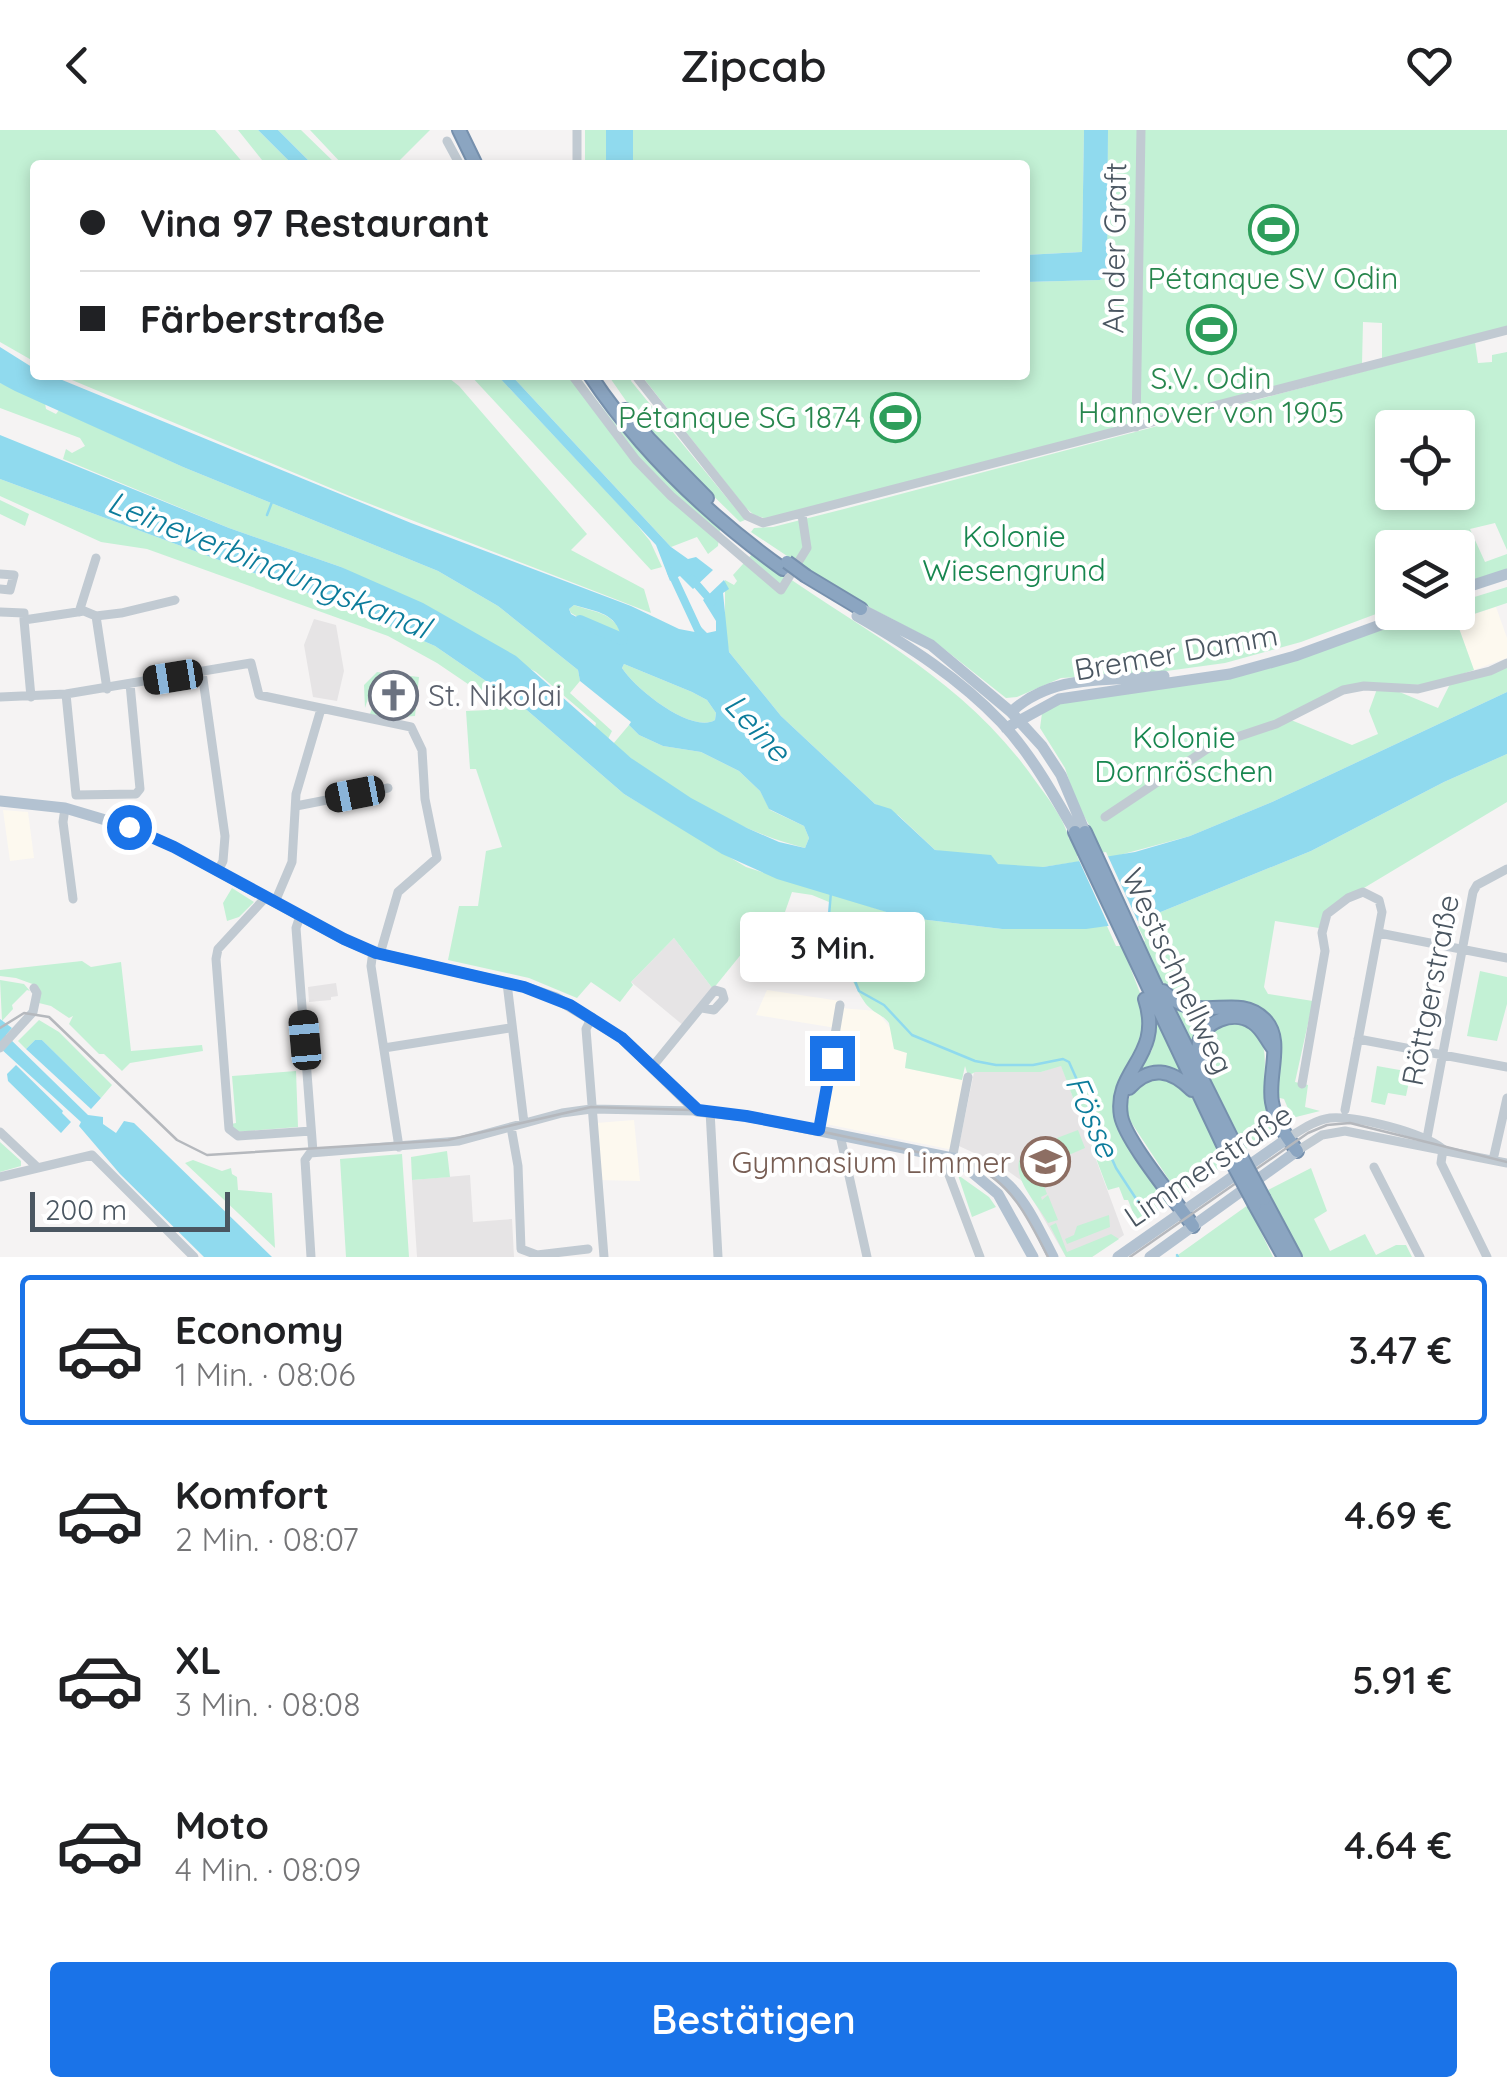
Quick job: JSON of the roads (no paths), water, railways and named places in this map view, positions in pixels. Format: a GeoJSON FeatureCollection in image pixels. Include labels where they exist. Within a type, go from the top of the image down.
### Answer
{"type":"FeatureCollection","features":[{"type":"Feature","properties":{"kind":"highway"},"geometry":{"type":"LineString","coordinates":[[458,130],[473,160]]}},
{"type":"Feature","properties":{"kind":"highway"},"geometry":{"type":"LineString","coordinates":[[467,130],[482,160]]}},
{"type":"Feature","properties":{"kind":"highway","name":"Westschnellweg"},"geometry":{"type":"LineString","coordinates":[[597,380],[649,440],[749,536],[785,566],[859,612]]}},
{"type":"Feature","properties":{"kind":"highway","name":"Westschnellweg"},"geometry":{"type":"LineString","coordinates":[[1080,832],[1199,1098],[1295,1257]]}},
{"type":"Feature","properties":{"kind":"highway"},"geometry":{"type":"LineString","coordinates":[[1130,946],[1151,1028],[1146,1049],[1123,1092],[1123,1123],[1194,1226]]}},
{"type":"Feature","properties":{"kind":"highway","name":"Westschnellweg"},"geometry":{"type":"LineString","coordinates":[[1130,946],[1154,982],[1230,1146]]}},
{"type":"Feature","properties":{"kind":"highway"},"geometry":{"type":"LineString","coordinates":[[1154,982],[1172,1000],[1188,1008],[1242,1008],[1259,1014],[1274,1036],[1272,1102],[1297,1151]]}},
{"type":"Feature","properties":{"kind":"highway"},"geometry":{"type":"LineString","coordinates":[[1202,1080],[1198,1047],[1202,1033],[1214,1022],[1246,1018],[1261,1030],[1273,1048]]}},
{"type":"Feature","properties":{"kind":"highway"},"geometry":{"type":"LineString","coordinates":[[1123,1092],[1140,1076],[1161,1071],[1182,1080],[1199,1098]]}},
{"type":"Feature","properties":{"kind":"highway","name":"Westschnellweg"},"geometry":{"type":"LineString","coordinates":[[1260,1202],[1284,1257]]}},
{"type":"Feature","properties":{"kind":"main road"},"geometry":{"type":"LineString","coordinates":[[1475,584],[1507,574]]}},
{"type":"Feature","properties":{"kind":"main road"},"geometry":{"type":"LineString","coordinates":[[1475,592],[1507,582]]}},
{"type":"Feature","properties":{"kind":"main road","name":"Westschnellweg"},"geometry":{"type":"LineString","coordinates":[[859,612],[916,635],[997,698],[1042,746],[1061,775],[1080,832]]}},
{"type":"Feature","properties":{"kind":"main road","name":"Westschnellweg"},"geometry":{"type":"LineString","coordinates":[[859,612],[922,654],[1006,728],[1080,832]]}},
{"type":"Feature","properties":{"kind":"main road","name":"Bremer Damm"},"geometry":{"type":"LineString","coordinates":[[1006,728],[1038,709],[1072,696],[1261,658],[1375,619]]}},
{"type":"Feature","properties":{"kind":"main road","name":"Bremer Damm"},"geometry":{"type":"LineString","coordinates":[[1011,712],[1049,688],[1076,682],[1152,682],[1230,674],[1375,627]]}},
{"type":"Feature","properties":{"kind":"main road"},"geometry":{"type":"LineString","coordinates":[[997,698],[1008,704],[1023,702]]}},
{"type":"Feature","properties":{"kind":"main road"},"geometry":{"type":"LineString","coordinates":[[1038,709],[1036,722],[1042,746]]}},
{"type":"Feature","properties":{"kind":"main road"},"geometry":{"type":"LineString","coordinates":[[1006,728],[1011,712]]}},
{"type":"Feature","properties":{"kind":"main road"},"geometry":{"type":"LineString","coordinates":[[0,802],[65,808],[129,827],[377,953],[507,982],[556,998],[592,1017],[704,1111],[840,1134],[988,1168],[1008,1182],[1026,1206],[1053,1257]]}},
{"type":"Feature","properties":{"kind":"main road","name":"Limmerstraße"},"geometry":{"type":"LineString","coordinates":[[1118,1257],[1288,1138]]}},
{"type":"Feature","properties":{"kind":"main road","name":"Limmerstraße"},"geometry":{"type":"LineString","coordinates":[[1150,1257],[1297,1151]]}},
{"type":"Feature","properties":{"kind":"main road"},"geometry":{"type":"LineString","coordinates":[[953,1160],[980,1176],[998,1194],[1033,1257]]}},
{"type":"Feature","properties":{"kind":"street"},"geometry":{"type":"LineString","coordinates":[[577,160],[578,130]]}},
{"type":"Feature","properties":{"kind":"street","name":"An der Graft"},"geometry":{"type":"LineString","coordinates":[[1136,427],[1140,130]]}},
{"type":"Feature","properties":{"kind":"street"},"geometry":{"type":"LineString","coordinates":[[446,141],[457,160]]}},
{"type":"Feature","properties":{"kind":"street"},"geometry":{"type":"LineString","coordinates":[[638,380],[747,516],[763,523],[1507,330]]}},
{"type":"Feature","properties":{"kind":"street"},"geometry":{"type":"LineString","coordinates":[[576,380],[636,460],[671,496],[782,590],[808,548],[802,515]]}},
{"type":"Feature","properties":{"kind":"street"},"geometry":{"type":"LineString","coordinates":[[79,612],[96,558]]}},
{"type":"Feature","properties":{"kind":"street"},"geometry":{"type":"LineString","coordinates":[[0,574],[14,575],[10,590],[0,590],[4,611],[24,612],[31,697]]}},
{"type":"Feature","properties":{"kind":"street"},"geometry":{"type":"LineString","coordinates":[[96,616],[175,600]]}},
{"type":"Feature","properties":{"kind":"street"},"geometry":{"type":"LineString","coordinates":[[24,620],[89,611],[96,616],[107,689]]}},
{"type":"Feature","properties":{"kind":"street"},"geometry":{"type":"LineString","coordinates":[[0,697],[107,689],[251,663],[259,695],[401,724],[413,730],[422,750],[425,800],[437,858],[398,892],[370,966],[399,1146]]}},
{"type":"Feature","properties":{"kind":"street"},"geometry":{"type":"LineString","coordinates":[[1105,816],[1214,745],[1276,724],[1343,690],[1364,686],[1418,689],[1490,672],[1507,664]]}},
{"type":"Feature","properties":{"kind":"street"},"geometry":{"type":"LineString","coordinates":[[202,672],[225,836],[218,871]]}},
{"type":"Feature","properties":{"kind":"street"},"geometry":{"type":"LineString","coordinates":[[66,694],[76,795],[136,794],[140,790],[130,684]]}},
{"type":"Feature","properties":{"kind":"street"},"geometry":{"type":"LineString","coordinates":[[311,1132],[232,1135],[216,959],[218,949],[271,899],[293,858],[299,782],[322,710]]}},
{"type":"Feature","properties":{"kind":"street"},"geometry":{"type":"LineString","coordinates":[[296,806],[388,788]]}},
{"type":"Feature","properties":{"kind":"street"},"geometry":{"type":"LineString","coordinates":[[65,808],[63,822],[73,899]]}},
{"type":"Feature","properties":{"kind":"street","name":"Röttgerstraße"},"geometry":{"type":"LineString","coordinates":[[1427,1138],[1474,888],[1507,870]]}},
{"type":"Feature","properties":{"kind":"street"},"geometry":{"type":"LineString","coordinates":[[1302,1084],[1325,951],[1322,933],[1326,914],[1355,894],[1371,894],[1382,906],[1379,933],[1345,1110]]}},
{"type":"Feature","properties":{"kind":"street"},"geometry":{"type":"LineString","coordinates":[[300,916],[296,928],[311,1132],[312,1257]]}},
{"type":"Feature","properties":{"kind":"street"},"geometry":{"type":"LineString","coordinates":[[1379,933],[1507,958]]}},
{"type":"Feature","properties":{"kind":"street"},"geometry":{"type":"LineString","coordinates":[[507,982],[524,1123]]}},
{"type":"Feature","properties":{"kind":"street"},"geometry":{"type":"LineString","coordinates":[[0,1048],[33,1012],[37,993],[34,988]]}},
{"type":"Feature","properties":{"kind":"street"},"geometry":{"type":"LineString","coordinates":[[819,1130],[840,1005]]}},
{"type":"Feature","properties":{"kind":"street"},"geometry":{"type":"LineString","coordinates":[[653,1066],[702,1008]]}},
{"type":"Feature","properties":{"kind":"street"},"geometry":{"type":"LineString","coordinates":[[592,1017],[586,1029],[604,1257]]}},
{"type":"Feature","properties":{"kind":"street"},"geometry":{"type":"LineString","coordinates":[[384,1048],[510,1028]]}},
{"type":"Feature","properties":{"kind":"street"},"geometry":{"type":"LineString","coordinates":[[1358,1040],[1507,1068]]}},
{"type":"Feature","properties":{"kind":"street"},"geometry":{"type":"LineString","coordinates":[[968,1077],[949,1177],[980,1257]]}},
{"type":"Feature","properties":{"kind":"street"},"geometry":{"type":"LineString","coordinates":[[1493,1160],[1507,1098]]}},
{"type":"Feature","properties":{"kind":"street"},"geometry":{"type":"LineString","coordinates":[[310,1153],[459,1141],[591,1108],[704,1111],[718,1257]]}},
{"type":"Feature","properties":{"kind":"street","name":"Limmerstraße"},"geometry":{"type":"LineString","coordinates":[[1288,1138],[1319,1121],[1336,1118],[1427,1138],[1443,1148]]}},
{"type":"Feature","properties":{"kind":"street"},"geometry":{"type":"LineString","coordinates":[[512,1127],[518,1163],[521,1248],[530,1255],[588,1249]]}},
{"type":"Feature","properties":{"kind":"street","name":"Limmerstraße"},"geometry":{"type":"LineString","coordinates":[[1297,1151],[1322,1136],[1345,1131],[1507,1164]]}},
{"type":"Feature","properties":{"kind":"street"},"geometry":{"type":"LineString","coordinates":[[0,1132],[37,1167]]}},
{"type":"Feature","properties":{"kind":"street"},"geometry":{"type":"LineString","coordinates":[[840,1134],[867,1257]]}},
{"type":"Feature","properties":{"kind":"street"},"geometry":{"type":"LineString","coordinates":[[1443,1148],[1442,1163],[1487,1257]]}},
{"type":"Feature","properties":{"kind":"street"},"geometry":{"type":"LineString","coordinates":[[0,1178],[92,1155],[194,1257]]}},
{"type":"Feature","properties":{"kind":"street"},"geometry":{"type":"LineString","coordinates":[[1374,1167],[1420,1257]]}},
{"type":"Feature","properties":{"kind":"street"},"geometry":{"type":"LineString","coordinates":[[176,1257],[182,1246]]}},
{"type":"Feature","properties":{"kind":"water"},"geometry":{"type":"Polygon","coordinates":[[[258,130],[278,130],[308,160],[288,160],[258,130]]]}},
{"type":"Feature","properties":{"kind":"water"},"geometry":{"type":"Polygon","coordinates":[[[606,130],[633,130],[633,160],[606,160],[606,130]]]}},
{"type":"Feature","properties":{"kind":"water"},"geometry":{"type":"Polygon","coordinates":[[[1084,130],[1108,130],[1107,275],[1100,280],[1030,282],[1030,255],[1082,252],[1084,130]]]}},
{"type":"Feature","properties":{"kind":"water","name":"Leineverbindungskanal"},"geometry":{"type":"Polygon","coordinates":[[[0,347],[30,366],[30,380],[62,380],[411,523],[631,606],[679,629],[695,632],[694,626],[698,624],[707,633],[716,631],[716,621],[703,600],[724,580],[729,589],[723,593],[729,652],[781,716],[875,804],[891,809],[935,850],[991,855],[998,864],[1043,867],[1135,852],[1190,836],[1272,802],[1507,692],[1507,754],[1311,851],[1136,922],[1086,929],[1002,929],[903,917],[777,879],[722,854],[624,794],[521,705],[435,646],[343,606],[0,479],[0,435],[229,528],[341,567],[423,603],[516,656],[631,758],[691,798],[747,828],[805,848],[809,838],[804,826],[769,809],[760,791],[739,771],[701,752],[663,746],[639,735],[629,725],[631,722],[580,681],[578,670],[498,606],[438,571],[183,467],[0,383],[0,347]],[[574,605],[569,609],[571,614],[604,632],[620,633],[608,616],[574,605]],[[624,664],[622,668],[651,697],[679,715],[705,723],[715,720],[716,713],[707,700],[624,664]]]}},
{"type":"Feature","properties":{"kind":"water"},"geometry":{"type":"Polygon","coordinates":[[[502,380],[516,380],[671,547],[688,559],[696,557],[713,570],[693,589],[680,576],[670,581],[656,545],[502,380]]]}},
{"type":"Feature","properties":{"kind":"water"},"geometry":{"type":"Polygon","coordinates":[[[0,1019],[12,1028],[6,1035],[88,1115],[103,1117],[103,1124],[116,1133],[124,1121],[134,1123],[272,1257],[204,1257],[120,1174],[79,1126],[81,1122],[0,1048],[0,1019]]]}},
{"type":"Feature","properties":{"kind":"water"},"geometry":{"type":"Polygon","coordinates":[[[35,1040],[42,1040],[101,1098],[91,1109],[26,1049],[35,1040]]]}},
{"type":"Feature","properties":{"kind":"water"},"geometry":{"type":"Polygon","coordinates":[[[16,1065],[71,1122],[61,1133],[8,1081],[7,1074],[16,1065]]]}},
{"type":"Feature","properties":{"kind":"waterway"},"geometry":{"type":"LineString","coordinates":[[267,515],[272,502]]}},
{"type":"Feature","properties":{"kind":"waterway"},"geometry":{"type":"LineString","coordinates":[[671,572],[699,632]]}},
{"type":"Feature","properties":{"kind":"waterway"},"geometry":{"type":"LineString","coordinates":[[692,579],[712,602]]}},
{"type":"Feature","properties":{"kind":"waterway","name":"Leine"},"geometry":{"type":"LineString","coordinates":[[580,621],[622,639]]}},
{"type":"Feature","properties":{"kind":"waterway","name":"Fösse"},"geometry":{"type":"LineString","coordinates":[[831,892],[829,915],[859,991],[884,1005],[912,1035],[975,1061],[996,1065],[1033,1065],[1063,1059],[1069,1062],[1116,1168],[1148,1217]]}},
{"type":"Feature","properties":{"kind":"tram line"},"geometry":{"type":"LineString","coordinates":[[0,1028],[24,1013],[49,1017],[177,1140],[207,1155],[448,1140],[591,1107],[725,1111],[969,1163],[1007,1191],[1048,1257]]}},
{"type":"Feature","properties":{"kind":"tram line"},"geometry":{"type":"LineString","coordinates":[[1130,1257],[1308,1133],[1327,1125],[1350,1123],[1507,1162]]}},
{"type":"Feature","properties":{"kind":"place","name":"Pétanque SV Odin"},"geometry":{"type":"Point","coordinates":[1273,229]}},
{"type":"Feature","properties":{"kind":"place","name":"S.V. Odin Hannover von 1905"},"geometry":{"type":"Point","coordinates":[1211,329]}},
{"type":"Feature","properties":{"kind":"place","name":"Pétanque SG 1874"},"geometry":{"type":"Point","coordinates":[896,417]}},
{"type":"Feature","properties":{"kind":"place","name":"St. Nikolai"},"geometry":{"type":"Point","coordinates":[393,695]}},
{"type":"Feature","properties":{"kind":"place","name":"Gymnasium Limmer"},"geometry":{"type":"Point","coordinates":[1046,1162]}},
{"type":"Feature","properties":{"kind":"park label","name":"Kolonie Wiesengrund"},"geometry":{"type":"Point","coordinates":[1014,553]}},
{"type":"Feature","properties":{"kind":"park label","name":"Kolonie Dornröschen"},"geometry":{"type":"Point","coordinates":[1184,754]}}]}
